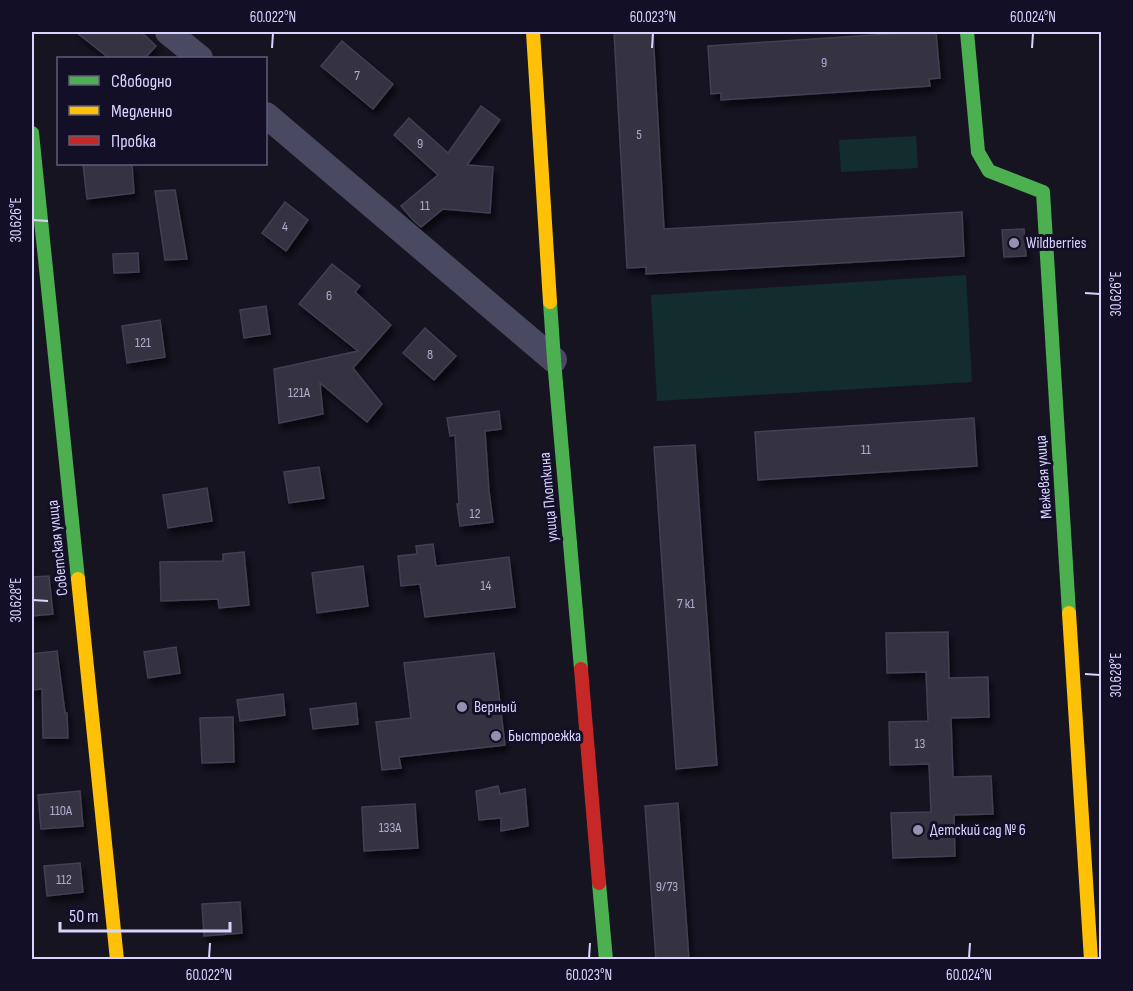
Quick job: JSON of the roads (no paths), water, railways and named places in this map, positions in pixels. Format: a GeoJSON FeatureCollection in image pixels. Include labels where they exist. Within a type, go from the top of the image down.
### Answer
{"type":"FeatureCollection","features":[{"type":"Feature","properties":{"kind":"street"},"geometry":{"type":"LineString","coordinates":[[168,32],[199,57]]}},
{"type":"Feature","properties":{"kind":"street","name":"улица Плоткина"},"geometry":{"type":"LineString","coordinates":[[533,32],[554,360],[606,960]]}},
{"type":"Feature","properties":{"kind":"street","name":"Межевая улица"},"geometry":{"type":"LineString","coordinates":[[967,32],[978,153],[988,171],[1042,192],[1091,960]]}},
{"type":"Feature","properties":{"kind":"street"},"geometry":{"type":"LineString","coordinates":[[267,116],[554,360]]}},
{"type":"Feature","properties":{"kind":"street","name":"Советская улица"},"geometry":{"type":"LineString","coordinates":[[32,133],[117,960]]}},
{"type":"Feature","properties":{"kind":"place","name":"Wildberries"},"geometry":{"type":"Point","coordinates":[1014,243]}},
{"type":"Feature","properties":{"kind":"place","name":"Верный"},"geometry":{"type":"Point","coordinates":[462,707]}},
{"type":"Feature","properties":{"kind":"place","name":"Быстроежка"},"geometry":{"type":"Point","coordinates":[496,736]}},
{"type":"Feature","properties":{"kind":"place","name":"Детский сад № 6"},"geometry":{"type":"Point","coordinates":[918,830]}}]}
